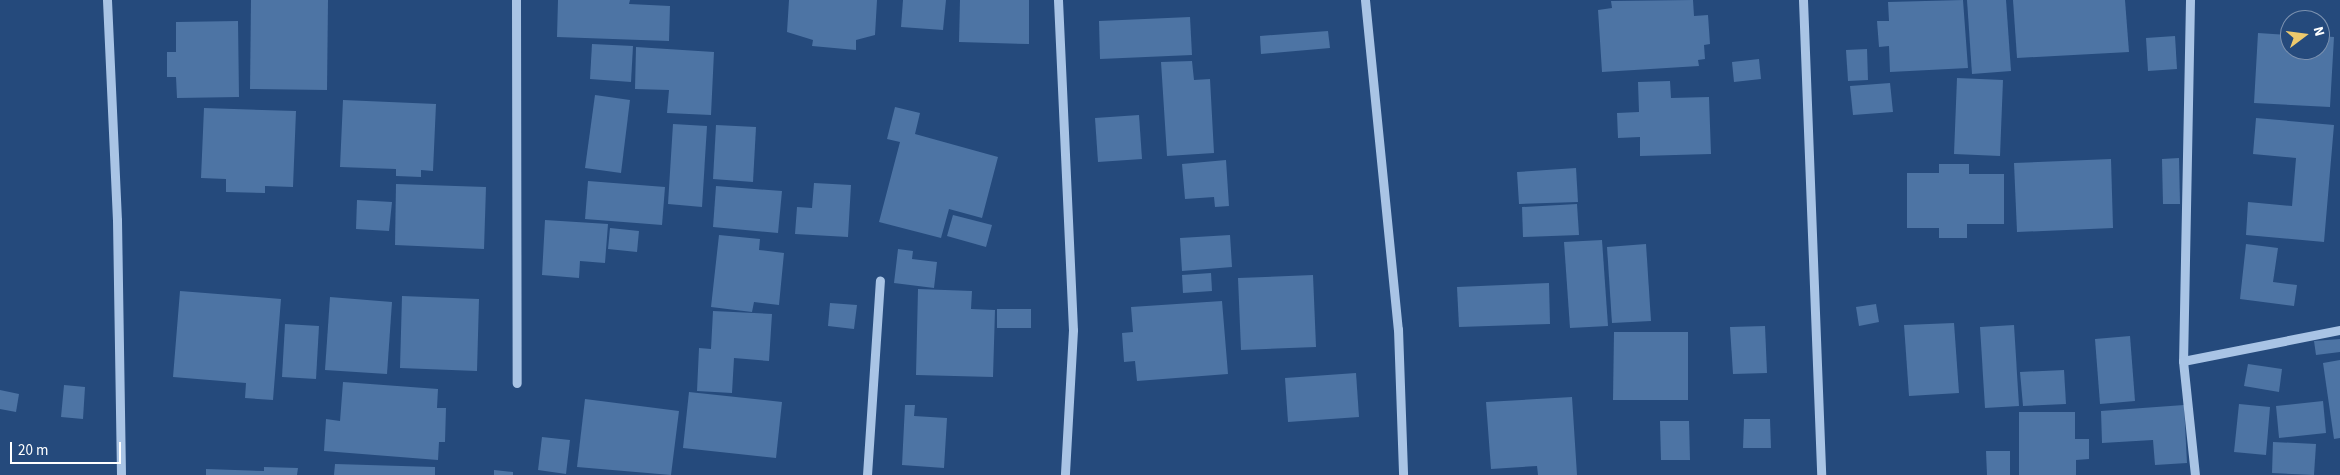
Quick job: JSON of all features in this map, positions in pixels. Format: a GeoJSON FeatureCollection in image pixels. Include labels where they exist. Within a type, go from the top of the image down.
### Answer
{"type":"FeatureCollection","features":[{"type":"Feature","properties":{"kind":"street"},"geometry":{"type":"LineString","coordinates":[[107,0],[117,220],[121,475]]}},
{"type":"Feature","properties":{"kind":"street"},"geometry":{"type":"LineString","coordinates":[[516,0],[517,383]]}},
{"type":"Feature","properties":{"kind":"street"},"geometry":{"type":"LineString","coordinates":[[1058,0],[1072,330],[1065,475]]}},
{"type":"Feature","properties":{"kind":"street"},"geometry":{"type":"LineString","coordinates":[[1365,0],[1398,329],[1403,475]]}},
{"type":"Feature","properties":{"kind":"street"},"geometry":{"type":"LineString","coordinates":[[1803,0],[1821,475]]}},
{"type":"Feature","properties":{"kind":"street"},"geometry":{"type":"LineString","coordinates":[[2190,0],[2183,361],[2195,475]]}},
{"type":"Feature","properties":{"kind":"street"},"geometry":{"type":"LineString","coordinates":[[867,475],[880,280]]}},
{"type":"Feature","properties":{"kind":"street"},"geometry":{"type":"LineString","coordinates":[[2183,361],[2340,330]]}},
{"type":"Feature","properties":{"kind":"building"},"geometry":{"type":"Polygon","coordinates":[[[251,0],[328,0],[327,90],[250,89],[251,0]]]}},
{"type":"Feature","properties":{"kind":"building"},"geometry":{"type":"Polygon","coordinates":[[[558,0],[630,0],[629,4],[670,6],[669,41],[557,37],[558,0]]]}},
{"type":"Feature","properties":{"kind":"building"},"geometry":{"type":"Polygon","coordinates":[[[789,0],[877,0],[875,35],[856,40],[856,50],[812,46],[813,40],[787,32],[789,0]]]}},
{"type":"Feature","properties":{"kind":"building"},"geometry":{"type":"Polygon","coordinates":[[[903,0],[946,0],[943,30],[901,27],[903,0]]]}},
{"type":"Feature","properties":{"kind":"building"},"geometry":{"type":"Polygon","coordinates":[[[960,0],[1029,0],[1029,44],[959,42],[960,0]]]}},
{"type":"Feature","properties":{"kind":"building"},"geometry":{"type":"Polygon","coordinates":[[[1693,0],[1694,16],[1708,15],[1710,44],[1704,45],[1705,59],[1698,60],[1699,66],[1602,72],[1598,10],[1612,8],[1611,1],[1693,0]]]}},
{"type":"Feature","properties":{"kind":"building"},"geometry":{"type":"Polygon","coordinates":[[[1963,0],[1968,68],[1890,72],[1889,46],[1879,47],[1877,21],[1889,21],[1888,2],[1963,0]]]}},
{"type":"Feature","properties":{"kind":"building"},"geometry":{"type":"Polygon","coordinates":[[[1967,0],[2006,0],[2011,71],[1972,74],[1967,0]]]}},
{"type":"Feature","properties":{"kind":"building"},"geometry":{"type":"Polygon","coordinates":[[[2013,0],[2125,0],[2129,52],[2017,58],[2013,0]]]}},
{"type":"Feature","properties":{"kind":"building"},"geometry":{"type":"Polygon","coordinates":[[[1190,17],[1192,55],[1100,59],[1099,21],[1190,17]]]}},
{"type":"Feature","properties":{"kind":"building"},"geometry":{"type":"Polygon","coordinates":[[[238,21],[239,97],[177,98],[176,77],[167,77],[167,52],[176,52],[176,22],[238,21]]]}},
{"type":"Feature","properties":{"kind":"building"},"geometry":{"type":"Polygon","coordinates":[[[1328,31],[1330,48],[1261,54],[1260,36],[1328,31]]]}},
{"type":"Feature","properties":{"kind":"building"},"geometry":{"type":"Polygon","coordinates":[[[2258,33],[2280,34],[2280,60],[2330,60],[2330,37],[2334,37],[2330,107],[2254,103],[2258,33]]]}},
{"type":"Feature","properties":{"kind":"building"},"geometry":{"type":"Polygon","coordinates":[[[2175,36],[2177,69],[2148,71],[2146,38],[2175,36]]]}},
{"type":"Feature","properties":{"kind":"building"},"geometry":{"type":"Polygon","coordinates":[[[592,44],[633,46],[631,82],[590,79],[592,44]]]}},
{"type":"Feature","properties":{"kind":"building"},"geometry":{"type":"Polygon","coordinates":[[[636,47],[714,52],[711,115],[667,113],[669,90],[635,89],[636,47]]]}},
{"type":"Feature","properties":{"kind":"building"},"geometry":{"type":"Polygon","coordinates":[[[1867,49],[1868,80],[1848,81],[1846,50],[1867,49]]]}},
{"type":"Feature","properties":{"kind":"building"},"geometry":{"type":"Polygon","coordinates":[[[1759,59],[1761,79],[1734,82],[1732,62],[1759,59]]]}},
{"type":"Feature","properties":{"kind":"building"},"geometry":{"type":"Polygon","coordinates":[[[1192,61],[1194,80],[1210,79],[1214,153],[1167,156],[1161,62],[1192,61]]]}},
{"type":"Feature","properties":{"kind":"building"},"geometry":{"type":"Polygon","coordinates":[[[1957,78],[2003,80],[2000,156],[1954,154],[1957,78]]]}},
{"type":"Feature","properties":{"kind":"building"},"geometry":{"type":"Polygon","coordinates":[[[1670,81],[1671,98],[1709,97],[1711,154],[1640,156],[1640,137],[1618,138],[1617,113],[1639,112],[1638,82],[1670,81]]]}},
{"type":"Feature","properties":{"kind":"building"},"geometry":{"type":"Polygon","coordinates":[[[1890,83],[1893,112],[1853,115],[1850,86],[1890,83]]]}},
{"type":"Feature","properties":{"kind":"building"},"geometry":{"type":"Polygon","coordinates":[[[595,95],[630,100],[621,173],[585,168],[595,95]]]}},
{"type":"Feature","properties":{"kind":"building"},"geometry":{"type":"Polygon","coordinates":[[[343,100],[436,104],[433,171],[421,170],[421,177],[396,176],[396,169],[340,167],[343,100]]]}},
{"type":"Feature","properties":{"kind":"building"},"geometry":{"type":"Polygon","coordinates":[[[895,107],[920,113],[915,134],[998,157],[982,218],[949,209],[941,238],[879,222],[900,142],[887,139],[895,107]]]}},
{"type":"Feature","properties":{"kind":"building"},"geometry":{"type":"Polygon","coordinates":[[[204,108],[296,111],[293,187],[265,186],[265,193],[226,192],[226,179],[201,178],[204,108]]]}},
{"type":"Feature","properties":{"kind":"building"},"geometry":{"type":"Polygon","coordinates":[[[1139,115],[1142,159],[1098,162],[1095,118],[1139,115]]]}},
{"type":"Feature","properties":{"kind":"building"},"geometry":{"type":"Polygon","coordinates":[[[2256,118],[2334,125],[2324,242],[2246,235],[2248,202],[2292,206],[2296,158],[2253,154],[2256,118]]]}},
{"type":"Feature","properties":{"kind":"building"},"geometry":{"type":"Polygon","coordinates":[[[673,124],[707,126],[702,207],[668,204],[673,124]]]}},
{"type":"Feature","properties":{"kind":"building"},"geometry":{"type":"Polygon","coordinates":[[[716,125],[756,127],[753,182],[713,179],[716,125]]]}},
{"type":"Feature","properties":{"kind":"building"},"geometry":{"type":"Polygon","coordinates":[[[2179,158],[2180,204],[2163,204],[2162,159],[2179,158]]]}},
{"type":"Feature","properties":{"kind":"building"},"geometry":{"type":"Polygon","coordinates":[[[2111,159],[2113,228],[2017,232],[2014,163],[2111,159]]]}},
{"type":"Feature","properties":{"kind":"building"},"geometry":{"type":"Polygon","coordinates":[[[1226,160],[1229,206],[1215,207],[1214,197],[1185,199],[1182,164],[1226,160]]]}},
{"type":"Feature","properties":{"kind":"building"},"geometry":{"type":"Polygon","coordinates":[[[1939,164],[1969,164],[1969,174],[2004,174],[2004,224],[1967,224],[1967,238],[1939,238],[1939,228],[1907,228],[1907,173],[1939,173],[1939,164]]]}},
{"type":"Feature","properties":{"kind":"building"},"geometry":{"type":"Polygon","coordinates":[[[1576,168],[1578,202],[1519,204],[1517,172],[1576,168]]]}},
{"type":"Feature","properties":{"kind":"building"},"geometry":{"type":"Polygon","coordinates":[[[588,181],[665,187],[662,225],[585,219],[588,181]]]}},
{"type":"Feature","properties":{"kind":"building"},"geometry":{"type":"Polygon","coordinates":[[[814,183],[851,185],[848,237],[795,234],[797,207],[812,208],[814,183]]]}},
{"type":"Feature","properties":{"kind":"building"},"geometry":{"type":"Polygon","coordinates":[[[396,184],[486,187],[484,249],[395,245],[396,184]]]}},
{"type":"Feature","properties":{"kind":"building"},"geometry":{"type":"Polygon","coordinates":[[[716,186],[782,191],[778,233],[713,227],[716,186]]]}},
{"type":"Feature","properties":{"kind":"building"},"geometry":{"type":"Polygon","coordinates":[[[357,200],[392,202],[389,231],[356,229],[357,200]]]}},
{"type":"Feature","properties":{"kind":"building"},"geometry":{"type":"Polygon","coordinates":[[[1577,204],[1579,235],[1523,237],[1522,207],[1577,204]]]}},
{"type":"Feature","properties":{"kind":"building"},"geometry":{"type":"Polygon","coordinates":[[[953,215],[992,225],[986,247],[947,236],[953,215]]]}},
{"type":"Feature","properties":{"kind":"building"},"geometry":{"type":"Polygon","coordinates":[[[545,220],[608,224],[605,263],[580,261],[579,278],[542,275],[545,220]]]}},
{"type":"Feature","properties":{"kind":"building"},"geometry":{"type":"Polygon","coordinates":[[[610,228],[639,231],[637,252],[608,249],[610,228]]]}},
{"type":"Feature","properties":{"kind":"building"},"geometry":{"type":"Polygon","coordinates":[[[719,235],[760,239],[759,250],[784,253],[779,305],[754,302],[752,312],[711,307],[719,235]]]}},
{"type":"Feature","properties":{"kind":"building"},"geometry":{"type":"Polygon","coordinates":[[[1230,235],[1232,267],[1182,271],[1180,238],[1230,235]]]}},
{"type":"Feature","properties":{"kind":"building"},"geometry":{"type":"Polygon","coordinates":[[[1602,240],[1608,326],[1570,328],[1564,242],[1602,240]]]}},
{"type":"Feature","properties":{"kind":"building"},"geometry":{"type":"Polygon","coordinates":[[[1646,244],[1651,321],[1612,323],[1607,247],[1646,244]]]}},
{"type":"Feature","properties":{"kind":"building"},"geometry":{"type":"Polygon","coordinates":[[[2246,244],[2278,248],[2273,282],[2297,285],[2294,306],[2240,299],[2246,244]]]}},
{"type":"Feature","properties":{"kind":"building"},"geometry":{"type":"Polygon","coordinates":[[[898,249],[913,251],[912,259],[937,262],[934,288],[894,283],[898,249]]]}},
{"type":"Feature","properties":{"kind":"building"},"geometry":{"type":"Polygon","coordinates":[[[1211,273],[1212,291],[1183,293],[1182,275],[1211,273]]]}},
{"type":"Feature","properties":{"kind":"building"},"geometry":{"type":"Polygon","coordinates":[[[1313,275],[1316,347],[1241,350],[1238,278],[1313,275]]]}},
{"type":"Feature","properties":{"kind":"building"},"geometry":{"type":"Polygon","coordinates":[[[1549,283],[1550,324],[1459,327],[1457,287],[1549,283]]]}},
{"type":"Feature","properties":{"kind":"building"},"geometry":{"type":"Polygon","coordinates":[[[918,289],[972,291],[971,309],[995,310],[993,377],[916,375],[918,289]]]}},
{"type":"Feature","properties":{"kind":"building"},"geometry":{"type":"Polygon","coordinates":[[[180,291],[281,299],[273,400],[245,398],[246,383],[173,377],[180,291]]]}},
{"type":"Feature","properties":{"kind":"building"},"geometry":{"type":"Polygon","coordinates":[[[402,296],[479,299],[477,371],[400,368],[402,296]]]}},
{"type":"Feature","properties":{"kind":"building"},"geometry":{"type":"Polygon","coordinates":[[[330,297],[392,302],[387,374],[325,370],[330,297]]]}},
{"type":"Feature","properties":{"kind":"building"},"geometry":{"type":"Polygon","coordinates":[[[1222,301],[1228,374],[1137,381],[1135,361],[1124,362],[1122,333],[1133,332],[1131,307],[1222,301]]]}},
{"type":"Feature","properties":{"kind":"building"},"geometry":{"type":"Polygon","coordinates":[[[830,303],[857,305],[854,329],[828,326],[830,303]]]}},
{"type":"Feature","properties":{"kind":"building"},"geometry":{"type":"Polygon","coordinates":[[[1876,304],[1879,322],[1859,326],[1856,307],[1876,304]]]}},
{"type":"Feature","properties":{"kind":"building"},"geometry":{"type":"Polygon","coordinates":[[[997,309],[1031,309],[1031,328],[997,328],[997,309]]]}},
{"type":"Feature","properties":{"kind":"building"},"geometry":{"type":"Polygon","coordinates":[[[713,311],[772,314],[769,361],[734,358],[732,393],[697,391],[699,348],[711,349],[713,311]]]}},
{"type":"Feature","properties":{"kind":"building"},"geometry":{"type":"Polygon","coordinates":[[[1954,323],[1959,393],[1909,396],[1904,325],[1954,323]]]}},
{"type":"Feature","properties":{"kind":"building"},"geometry":{"type":"Polygon","coordinates":[[[285,324],[319,326],[316,379],[282,377],[285,324]]]}},
{"type":"Feature","properties":{"kind":"building"},"geometry":{"type":"Polygon","coordinates":[[[2014,325],[2019,406],[1985,408],[1980,327],[2014,325]]]}},
{"type":"Feature","properties":{"kind":"building"},"geometry":{"type":"Polygon","coordinates":[[[1765,326],[1767,373],[1733,374],[1730,327],[1765,326]]]}},
{"type":"Feature","properties":{"kind":"building"},"geometry":{"type":"Polygon","coordinates":[[[1614,332],[1688,332],[1688,400],[1613,400],[1614,332]]]}},
{"type":"Feature","properties":{"kind":"building"},"geometry":{"type":"Polygon","coordinates":[[[2130,336],[2135,401],[2100,404],[2095,339],[2130,336]]]}},
{"type":"Feature","properties":{"kind":"building"},"geometry":{"type":"Polygon","coordinates":[[[2340,339],[2340,352],[2316,355],[2314,341],[2340,339]]]}},
{"type":"Feature","properties":{"kind":"building"},"geometry":{"type":"Polygon","coordinates":[[[2340,360],[2340,438],[2334,439],[2323,363],[2340,360]]]}},
{"type":"Feature","properties":{"kind":"building"},"geometry":{"type":"Polygon","coordinates":[[[2248,364],[2282,369],[2279,392],[2244,386],[2248,364]]]}},
{"type":"Feature","properties":{"kind":"building"},"geometry":{"type":"Polygon","coordinates":[[[2064,370],[2066,404],[2023,406],[2020,372],[2064,370]]]}},
{"type":"Feature","properties":{"kind":"building"},"geometry":{"type":"Polygon","coordinates":[[[1356,373],[1359,417],[1288,422],[1285,378],[1356,373]]]}},
{"type":"Feature","properties":{"kind":"building"},"geometry":{"type":"Polygon","coordinates":[[[343,382],[438,389],[437,408],[446,408],[445,442],[439,442],[438,460],[324,451],[326,419],[340,421],[343,382]]]}},
{"type":"Feature","properties":{"kind":"building"},"geometry":{"type":"Polygon","coordinates":[[[64,385],[85,387],[83,419],[61,417],[64,385]]]}},
{"type":"Feature","properties":{"kind":"building"},"geometry":{"type":"Polygon","coordinates":[[[0,390],[19,394],[16,412],[0,409],[0,390]]]}},
{"type":"Feature","properties":{"kind":"building"},"geometry":{"type":"Polygon","coordinates":[[[689,392],[782,402],[776,458],[683,448],[689,392]]]}},
{"type":"Feature","properties":{"kind":"building"},"geometry":{"type":"Polygon","coordinates":[[[1572,397],[1577,475],[1538,475],[1537,466],[1491,469],[1486,402],[1572,397]]]}},
{"type":"Feature","properties":{"kind":"building"},"geometry":{"type":"Polygon","coordinates":[[[585,399],[679,411],[671,475],[577,467],[585,399]]]}},
{"type":"Feature","properties":{"kind":"building"},"geometry":{"type":"Polygon","coordinates":[[[2323,401],[2326,433],[2279,438],[2276,406],[2323,401]]]}},
{"type":"Feature","properties":{"kind":"building"},"geometry":{"type":"Polygon","coordinates":[[[2239,404],[2270,407],[2266,455],[2234,452],[2239,404]]]}},
{"type":"Feature","properties":{"kind":"building"},"geometry":{"type":"Polygon","coordinates":[[[905,405],[915,405],[914,416],[947,418],[944,468],[902,465],[905,405]]]}},
{"type":"Feature","properties":{"kind":"building"},"geometry":{"type":"Polygon","coordinates":[[[2184,405],[2187,463],[2155,465],[2153,440],[2102,443],[2101,411],[2184,405]]]}},
{"type":"Feature","properties":{"kind":"building"},"geometry":{"type":"Polygon","coordinates":[[[2019,412],[2075,412],[2075,439],[2089,439],[2089,459],[2076,460],[2076,475],[2019,475],[2019,412]]]}},
{"type":"Feature","properties":{"kind":"building"},"geometry":{"type":"Polygon","coordinates":[[[1744,419],[1770,419],[1771,448],[1743,448],[1744,419]]]}},
{"type":"Feature","properties":{"kind":"building"},"geometry":{"type":"Polygon","coordinates":[[[1660,421],[1689,421],[1690,460],[1661,460],[1660,421]]]}},
{"type":"Feature","properties":{"kind":"building"},"geometry":{"type":"Polygon","coordinates":[[[542,437],[570,440],[566,474],[538,470],[542,437]]]}},
{"type":"Feature","properties":{"kind":"building"},"geometry":{"type":"Polygon","coordinates":[[[2273,442],[2316,444],[2314,475],[2272,473],[2273,442]]]}},
{"type":"Feature","properties":{"kind":"building"},"geometry":{"type":"Polygon","coordinates":[[[1986,451],[2010,451],[2010,475],[1987,475],[1986,451]]]}},
{"type":"Feature","properties":{"kind":"building"},"geometry":{"type":"Polygon","coordinates":[[[335,464],[435,467],[435,475],[334,475],[335,464]]]}},
{"type":"Feature","properties":{"kind":"building"},"geometry":{"type":"Polygon","coordinates":[[[264,467],[298,468],[297,475],[206,475],[206,469],[264,471],[264,467]]]}},
{"type":"Feature","properties":{"kind":"building"},"geometry":{"type":"Polygon","coordinates":[[[494,470],[513,472],[513,475],[494,475],[494,470]]]}}]}
